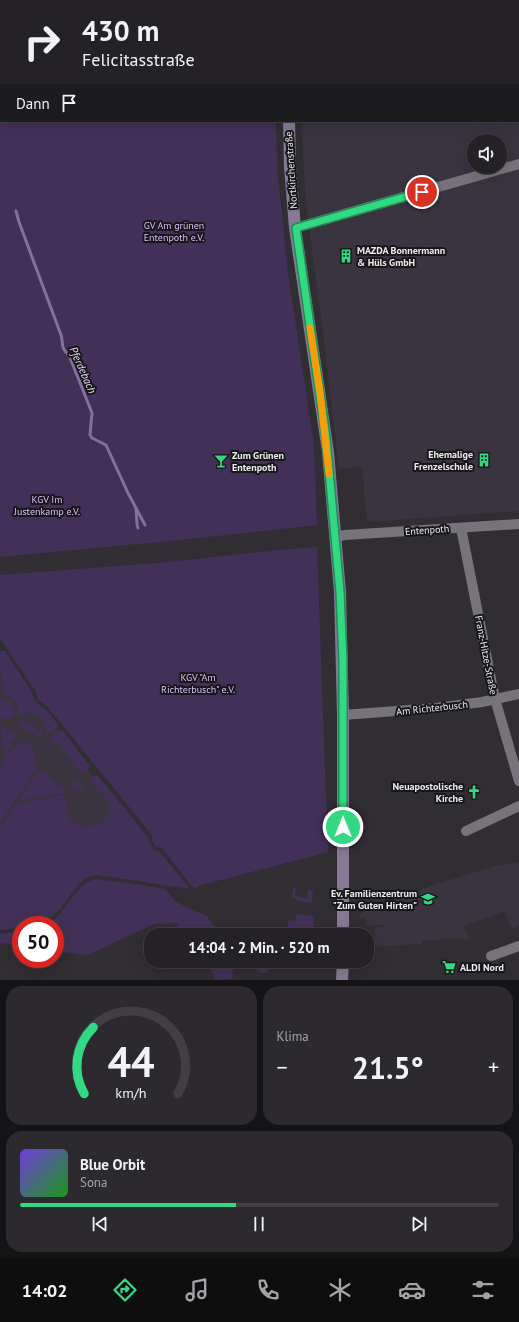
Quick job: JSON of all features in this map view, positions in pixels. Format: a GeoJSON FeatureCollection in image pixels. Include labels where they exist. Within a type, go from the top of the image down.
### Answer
{"type":"FeatureCollection","features":[{"type":"Feature","properties":{"kind":"main road","name":"Nortkirchenstraße"},"geometry":{"type":"LineString","coordinates":[[289,122],[290,167],[296,228],[328,452],[341,612],[344,715],[343,928]]}},
{"type":"Feature","properties":{"kind":"main road"},"geometry":{"type":"LineString","coordinates":[[343,968],[343,979]]}},
{"type":"Feature","properties":{"kind":"street"},"geometry":{"type":"LineString","coordinates":[[296,228],[519,164]]}},
{"type":"Feature","properties":{"kind":"street","name":"Entenpoth"},"geometry":{"type":"LineString","coordinates":[[335,538],[345,535],[519,524]]}},
{"type":"Feature","properties":{"kind":"street","name":"Franz-Hitze-Straße"},"geometry":{"type":"LineString","coordinates":[[461,528],[495,699],[519,780]]}},
{"type":"Feature","properties":{"kind":"street","name":"Am Richterbusch"},"geometry":{"type":"LineString","coordinates":[[344,715],[436,708],[482,702],[519,694]]}},
{"type":"Feature","properties":{"kind":"street"},"geometry":{"type":"LineString","coordinates":[[466,831],[519,806]]}},
{"type":"Feature","properties":{"kind":"street"},"geometry":{"type":"LineString","coordinates":[[491,956],[519,946]]}},
{"type":"Feature","properties":{"kind":"shaded area"},"geometry":{"type":"Polygon","coordinates":[[[301,122],[519,122],[519,511],[367,522],[362,467],[339,468],[307,213],[301,122]]]}},
{"type":"Feature","properties":{"kind":"shaded area"},"geometry":{"type":"Polygon","coordinates":[[[0,651],[131,826],[70,833],[0,829],[0,651]]]}},
{"type":"Feature","properties":{"kind":"shaded area","name":"Ev. Familienzentrum \"Zum Guten Hirten\""},"geometry":{"type":"Polygon","coordinates":[[[519,862],[519,925],[512,930],[506,913],[503,912],[464,926],[470,939],[462,940],[461,938],[422,941],[422,944],[375,947],[374,928],[383,927],[384,925],[367,926],[366,918],[360,918],[360,913],[436,884],[495,866],[519,862]]]}},
{"type":"Feature","properties":{"kind":"green space","name":"GV Am grünen Entenpoth e.V."},"geometry":{"type":"Polygon","coordinates":[[[0,122],[276,122],[278,177],[288,273],[314,446],[317,525],[0,557],[0,122]]]}},
{"type":"Feature","properties":{"kind":"green space","name":"KGV \"Am Richterbusch\" e.V."},"geometry":{"type":"Polygon","coordinates":[[[317,547],[328,852],[202,885],[194,889],[162,848],[156,846],[152,841],[152,835],[46,705],[39,700],[36,692],[0,638],[0,575],[157,563],[317,547]]]}},
{"type":"Feature","properties":{"kind":"green space"},"geometry":{"type":"Polygon","coordinates":[[[0,651],[5,651],[32,692],[35,701],[49,712],[58,727],[49,733],[46,732],[45,724],[37,713],[24,713],[22,716],[19,716],[16,701],[4,693],[0,668],[0,651]]]}},
{"type":"Feature","properties":{"kind":"green space"},"geometry":{"type":"Polygon","coordinates":[[[0,697],[12,704],[14,717],[0,719],[0,697]]]}},
{"type":"Feature","properties":{"kind":"green space"},"geometry":{"type":"Polygon","coordinates":[[[23,720],[41,731],[42,735],[37,736],[20,726],[19,721],[23,720]]]}},
{"type":"Feature","properties":{"kind":"green space"},"geometry":{"type":"Polygon","coordinates":[[[0,725],[16,738],[4,751],[0,725]]]}},
{"type":"Feature","properties":{"kind":"green space"},"geometry":{"type":"Polygon","coordinates":[[[63,731],[89,765],[89,768],[84,772],[80,772],[74,766],[72,759],[64,752],[59,743],[53,744],[51,736],[63,731]]]}},
{"type":"Feature","properties":{"kind":"green space"},"geometry":{"type":"Polygon","coordinates":[[[24,741],[32,747],[37,768],[0,822],[0,781],[3,761],[16,746],[24,741]]]}},
{"type":"Feature","properties":{"kind":"green space"},"geometry":{"type":"Polygon","coordinates":[[[39,770],[64,789],[65,793],[20,800],[19,799],[39,770]]]}},
{"type":"Feature","properties":{"kind":"green space"},"geometry":{"type":"Polygon","coordinates":[[[93,775],[98,776],[148,837],[154,850],[160,852],[190,889],[97,875],[88,877],[82,881],[53,916],[12,916],[12,929],[0,930],[0,828],[16,804],[65,795],[70,820],[81,827],[102,824],[111,811],[110,803],[89,780],[93,775]]]}},
{"type":"Feature","properties":{"kind":"green space"},"geometry":{"type":"Polygon","coordinates":[[[83,781],[83,788],[71,789],[70,783],[83,781]]]}},
{"type":"Feature","properties":{"kind":"green space"},"geometry":{"type":"Polygon","coordinates":[[[95,879],[165,889],[176,902],[207,916],[215,928],[178,928],[178,923],[154,924],[88,955],[64,952],[64,916],[58,916],[79,889],[89,881],[95,879]]]}},
{"type":"Feature","properties":{"kind":"green space"},"geometry":{"type":"Polygon","coordinates":[[[293,887],[296,888],[295,896],[307,898],[308,890],[313,891],[312,903],[297,901],[297,899],[292,898],[293,887]]]}},
{"type":"Feature","properties":{"kind":"green space"},"geometry":{"type":"Polygon","coordinates":[[[296,914],[314,916],[313,928],[287,928],[288,920],[296,921],[296,914]]]}},
{"type":"Feature","properties":{"kind":"green space"},"geometry":{"type":"Polygon","coordinates":[[[12,932],[12,945],[0,943],[0,933],[12,932]]]}},
{"type":"Feature","properties":{"kind":"green space"},"geometry":{"type":"Polygon","coordinates":[[[211,968],[232,968],[233,979],[215,980],[211,968]]]}},
{"type":"Feature","properties":{"kind":"green space"},"geometry":{"type":"Polygon","coordinates":[[[257,968],[270,968],[267,973],[258,971],[257,968]]]}},
{"type":"Feature","properties":{"kind":"waterway","name":"Pferdebach"},"geometry":{"type":"LineString","coordinates":[[16,211],[61,335],[63,348],[69,355],[92,413],[90,435],[92,438],[106,445],[128,493],[145,525]]}},
{"type":"Feature","properties":{"kind":"waterway"},"geometry":{"type":"LineString","coordinates":[[136,508],[138,528]]}},
{"type":"Feature","properties":{"kind":"slow traffic"},"geometry":{"type":"LineString","coordinates":[[310,328],[328,452],[329,474]]}},
{"type":"Feature","properties":{"kind":"place","name":"MAZDA Bonnermann & Hüls GmbH"},"geometry":{"type":"Point","coordinates":[346,256]}},
{"type":"Feature","properties":{"kind":"place","name":"Ehemalige Frenzelschule"},"geometry":{"type":"Point","coordinates":[484,460]}},
{"type":"Feature","properties":{"kind":"place","name":"Zum Grünen Entenpoth"},"geometry":{"type":"Point","coordinates":[221,461]}},
{"type":"Feature","properties":{"kind":"place","name":"Neuapostolische Kirche"},"geometry":{"type":"Point","coordinates":[474,792]}},
{"type":"Feature","properties":{"kind":"place","name":"Ev. Familienzentrum \"Zum Guten Hirten\""},"geometry":{"type":"Point","coordinates":[428,899]}},
{"type":"Feature","properties":{"kind":"place","name":"ALDI Nord"},"geometry":{"type":"Point","coordinates":[449,967]}},
{"type":"Feature","properties":{"kind":"route"},"geometry":{"type":"LineString","coordinates":[[343,827],[344,715],[340,592],[328,452],[296,228],[422,192]]}},
{"type":"Feature","properties":{"kind":"park label","name":"KGV Im Justenkamp e.V."},"geometry":{"type":"Point","coordinates":[47,504]}}]}
